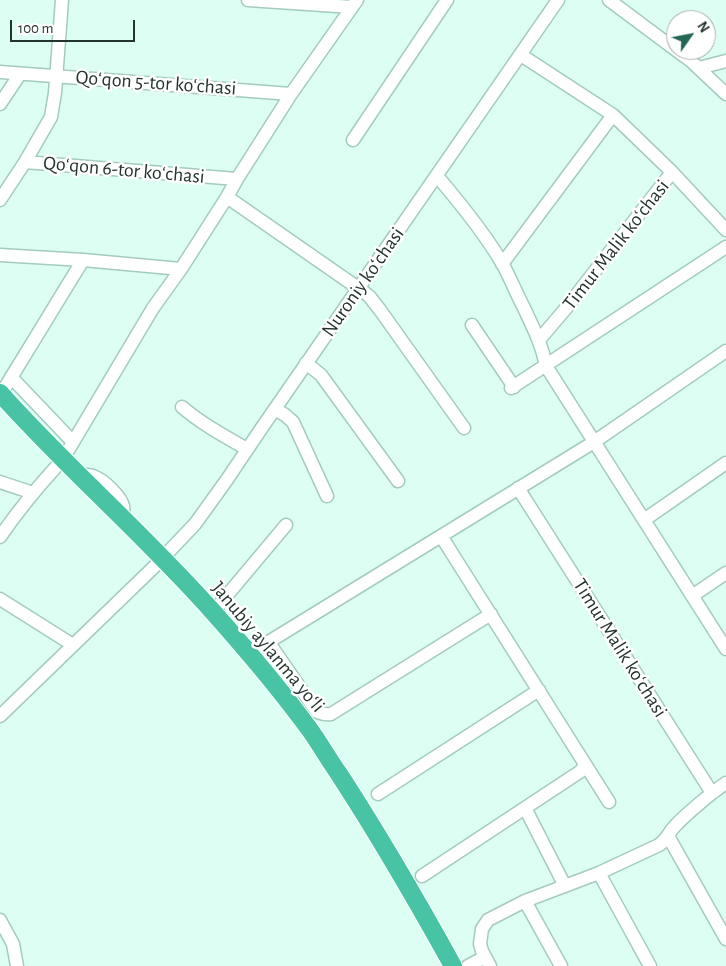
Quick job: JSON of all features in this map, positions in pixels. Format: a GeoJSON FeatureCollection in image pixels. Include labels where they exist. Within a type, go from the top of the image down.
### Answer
{"type":"FeatureCollection","features":[{"type":"Feature","properties":{"kind":"highway","name":"Janubiy aylanma yoʻli"},"geometry":{"type":"LineString","coordinates":[[0,398],[30,425],[59,463],[80,476],[122,518],[284,714],[316,759],[400,895],[441,966]]}},
{"type":"Feature","properties":{"kind":"highway","name":"Janubiy aylanma yoʻli"},"geometry":{"type":"LineString","coordinates":[[0,398],[59,463],[158,562],[213,612],[310,730],[384,845],[453,966]]}},
{"type":"Feature","properties":{"kind":"street"},"geometry":{"type":"LineString","coordinates":[[25,162],[51,117],[55,93],[62,0]]}},
{"type":"Feature","properties":{"kind":"street"},"geometry":{"type":"LineString","coordinates":[[248,0],[355,4]]}},
{"type":"Feature","properties":{"kind":"street"},"geometry":{"type":"LineString","coordinates":[[353,140],[447,0]]}},
{"type":"Feature","properties":{"kind":"street","name":"Nuroniy koʻchasi"},"geometry":{"type":"LineString","coordinates":[[0,716],[195,524],[558,0]]}},
{"type":"Feature","properties":{"kind":"street"},"geometry":{"type":"LineString","coordinates":[[609,0],[666,43]]}},
{"type":"Feature","properties":{"kind":"street"},"geometry":{"type":"LineString","coordinates":[[0,537],[10,521],[59,463],[73,442],[153,308],[227,198],[291,94],[355,4]]}},
{"type":"Feature","properties":{"kind":"street"},"geometry":{"type":"LineString","coordinates":[[521,55],[613,115],[672,172],[726,230]]}},
{"type":"Feature","properties":{"kind":"street"},"geometry":{"type":"LineString","coordinates":[[689,60],[726,94]]}},
{"type":"Feature","properties":{"kind":"street"},"geometry":{"type":"LineString","coordinates":[[699,68],[726,61]]}},
{"type":"Feature","properties":{"kind":"street","name":"Qoʻqon 5-tor koʻchasi"},"geometry":{"type":"LineString","coordinates":[[0,72],[291,94]]}},
{"type":"Feature","properties":{"kind":"street"},"geometry":{"type":"LineString","coordinates":[[0,104],[20,74]]}},
{"type":"Feature","properties":{"kind":"street"},"geometry":{"type":"LineString","coordinates":[[502,264],[613,115]]}},
{"type":"Feature","properties":{"kind":"street","name":"Qoʻqon 6-tor koʻchasi"},"geometry":{"type":"LineString","coordinates":[[0,200],[25,162],[237,179]]}},
{"type":"Feature","properties":{"kind":"street","name":"Timur Malik koʻchasi"},"geometry":{"type":"LineString","coordinates":[[539,340],[567,308],[672,172]]}},
{"type":"Feature","properties":{"kind":"street"},"geometry":{"type":"LineString","coordinates":[[437,176],[481,231],[502,264],[539,340],[546,366],[726,649]]}},
{"type":"Feature","properties":{"kind":"street"},"geometry":{"type":"LineString","coordinates":[[227,198],[358,288],[375,303],[464,428]]}},
{"type":"Feature","properties":{"kind":"street","name":"Timur Malik koʻchasi"},"geometry":{"type":"LineString","coordinates":[[472,325],[513,388],[726,247]]}},
{"type":"Feature","properties":{"kind":"street"},"geometry":{"type":"LineString","coordinates":[[0,255],[181,269]]}},
{"type":"Feature","properties":{"kind":"street"},"geometry":{"type":"LineString","coordinates":[[0,398],[83,260]]}},
{"type":"Feature","properties":{"kind":"street"},"geometry":{"type":"LineString","coordinates":[[249,654],[594,442],[726,352]]}},
{"type":"Feature","properties":{"kind":"street"},"geometry":{"type":"LineString","coordinates":[[306,363],[321,375],[398,481]]}},
{"type":"Feature","properties":{"kind":"street"},"geometry":{"type":"LineString","coordinates":[[11,377],[73,442]]}},
{"type":"Feature","properties":{"kind":"street"},"geometry":{"type":"LineString","coordinates":[[182,407],[197,420],[247,449]]}},
{"type":"Feature","properties":{"kind":"street"},"geometry":{"type":"LineString","coordinates":[[275,409],[293,422],[327,496]]}},
{"type":"Feature","properties":{"kind":"street"},"geometry":{"type":"LineString","coordinates":[[30,425],[42,411]]}},
{"type":"Feature","properties":{"kind":"street"},"geometry":{"type":"LineString","coordinates":[[644,520],[726,463]]}},
{"type":"Feature","properties":{"kind":"street"},"geometry":{"type":"LineString","coordinates":[[0,482],[33,493]]}},
{"type":"Feature","properties":{"kind":"street","name":"Timur Malik koʻchasi"},"geometry":{"type":"LineString","coordinates":[[518,488],[712,793]]}},
{"type":"Feature","properties":{"kind":"street"},"geometry":{"type":"LineString","coordinates":[[213,612],[286,526]]}},
{"type":"Feature","properties":{"kind":"street"},"geometry":{"type":"LineString","coordinates":[[441,536],[609,802]]}},
{"type":"Feature","properties":{"kind":"street"},"geometry":{"type":"LineString","coordinates":[[692,596],[726,573]]}},
{"type":"Feature","properties":{"kind":"street"},"geometry":{"type":"LineString","coordinates":[[0,599],[73,645]]}},
{"type":"Feature","properties":{"kind":"street"},"geometry":{"type":"LineString","coordinates":[[269,643],[317,712],[326,715],[331,714],[491,614]]}},
{"type":"Feature","properties":{"kind":"street"},"geometry":{"type":"LineString","coordinates":[[378,794],[539,690]]}},
{"type":"Feature","properties":{"kind":"street"},"geometry":{"type":"LineString","coordinates":[[422,876],[581,771],[584,763]]}},
{"type":"Feature","properties":{"kind":"street"},"geometry":{"type":"LineString","coordinates":[[468,966],[488,962],[480,944],[484,924],[493,916],[525,901],[600,873],[659,845],[666,840],[672,828],[692,809],[726,784]]}},
{"type":"Feature","properties":{"kind":"street"},"geometry":{"type":"LineString","coordinates":[[525,808],[564,886]]}},
{"type":"Feature","properties":{"kind":"street"},"geometry":{"type":"LineString","coordinates":[[668,836],[726,939]]}},
{"type":"Feature","properties":{"kind":"street"},"geometry":{"type":"LineString","coordinates":[[600,873],[650,966]]}},
{"type":"Feature","properties":{"kind":"street"},"geometry":{"type":"LineString","coordinates":[[525,901],[561,966]]}},
{"type":"Feature","properties":{"kind":"street"},"geometry":{"type":"LineString","coordinates":[[0,920],[13,944],[16,966]]}}]}
